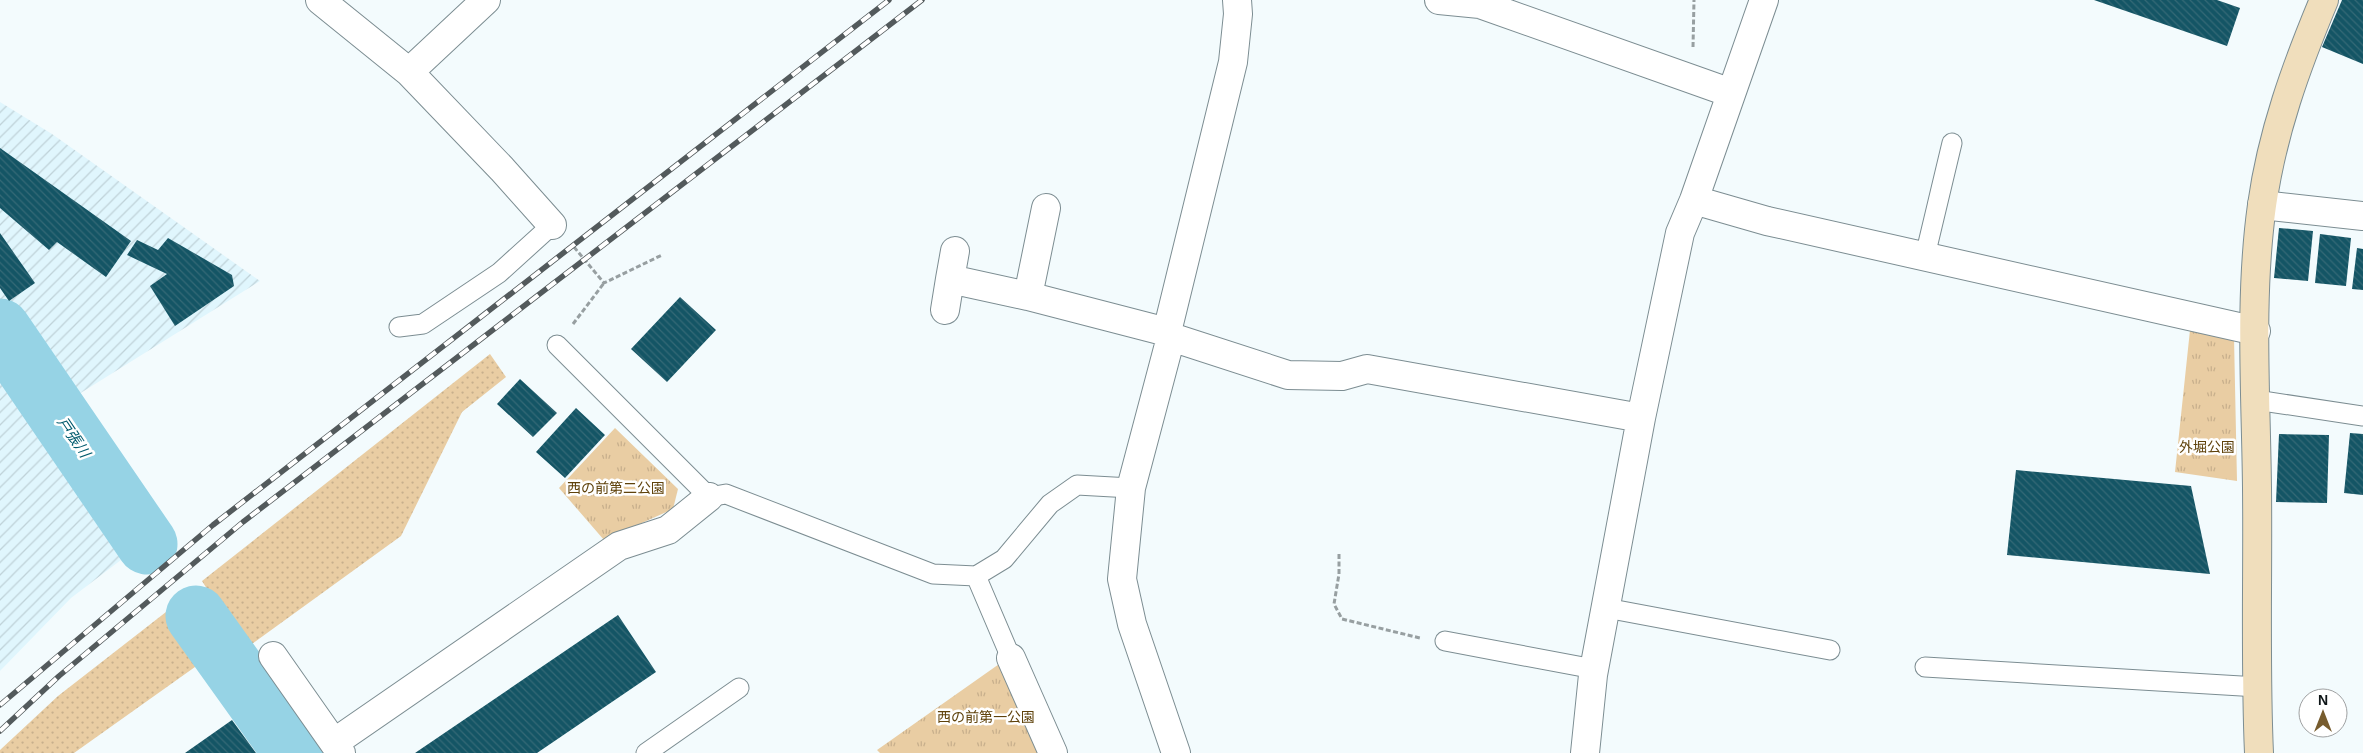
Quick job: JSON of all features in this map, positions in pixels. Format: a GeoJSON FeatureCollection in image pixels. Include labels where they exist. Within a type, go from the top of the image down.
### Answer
{"type":"FeatureCollection","features":[{"type":"Feature","properties":{"kind":"street"},"geometry":{"type":"LineString","coordinates":[[320,0],[409,72],[502,169],[552,225]]}},
{"type":"Feature","properties":{"kind":"street"},"geometry":{"type":"LineString","coordinates":[[409,72],[486,0]]}},
{"type":"Feature","properties":{"kind":"street"},"geometry":{"type":"LineString","coordinates":[[1176,753],[1132,624],[1122,579],[1131,488],[1233,62],[1238,14],[1237,0]]}},
{"type":"Feature","properties":{"kind":"street"},"geometry":{"type":"LineString","coordinates":[[1439,0],[1480,2],[1731,93]]}},
{"type":"Feature","properties":{"kind":"street"},"geometry":{"type":"LineString","coordinates":[[1585,753],[1594,669],[1641,418],[1680,233],[1694,200],[1764,0]]}},
{"type":"Feature","properties":{"kind":"street"},"geometry":{"type":"LineString","coordinates":[[2259,753],[2256,280],[2262,205],[2272,152],[2287,96],[2324,0]]}},
{"type":"Feature","properties":{"kind":"street"},"geometry":{"type":"LineString","coordinates":[[1694,200],[1767,221],[2256,331]]}},
{"type":"Feature","properties":{"kind":"street"},"geometry":{"type":"LineString","coordinates":[[2262,205],[2363,216]]}},
{"type":"Feature","properties":{"kind":"street"},"geometry":{"type":"LineString","coordinates":[[1028,296],[1051,236],[1046,208]]}},
{"type":"Feature","properties":{"kind":"street"},"geometry":{"type":"LineString","coordinates":[[945,310],[955,251]]}},
{"type":"Feature","properties":{"kind":"street"},"geometry":{"type":"LineString","coordinates":[[950,279],[1028,296],[1169,335],[1288,374],[1342,376],[1367,370],[1641,418]]}},
{"type":"Feature","properties":{"kind":"street"},"geometry":{"type":"LineString","coordinates":[[273,656],[338,747],[620,546],[668,530],[709,496]]}},
{"type":"Feature","properties":{"kind":"street"},"geometry":{"type":"LineString","coordinates":[[1011,658],[1053,753]]}},
{"type":"Feature","properties":{"kind":"lane"},"geometry":{"type":"LineString","coordinates":[[1926,256],[1952,143]]}},
{"type":"Feature","properties":{"kind":"lane"},"geometry":{"type":"LineString","coordinates":[[398,327],[423,324],[499,273],[552,225]]}},
{"type":"Feature","properties":{"kind":"lane"},"geometry":{"type":"LineString","coordinates":[[557,345],[709,496],[726,494],[933,574],[976,576],[1004,559],[1050,504],[1077,485],[1131,488]]}},
{"type":"Feature","properties":{"kind":"lane"},"geometry":{"type":"LineString","coordinates":[[2256,400],[2363,416]]}},
{"type":"Feature","properties":{"kind":"lane"},"geometry":{"type":"LineString","coordinates":[[976,576],[1011,658]]}},
{"type":"Feature","properties":{"kind":"lane"},"geometry":{"type":"LineString","coordinates":[[1606,608],[1830,650]]}},
{"type":"Feature","properties":{"kind":"lane"},"geometry":{"type":"LineString","coordinates":[[1445,641],[1594,669]]}},
{"type":"Feature","properties":{"kind":"lane"},"geometry":{"type":"LineString","coordinates":[[1924,667],[2258,687]]}},
{"type":"Feature","properties":{"kind":"lane"},"geometry":{"type":"LineString","coordinates":[[646,753],[739,688]]}},
{"type":"Feature","properties":{"kind":"path"},"geometry":{"type":"LineString","coordinates":[[1694,0],[1694,80]]}},
{"type":"Feature","properties":{"kind":"path"},"geometry":{"type":"LineString","coordinates":[[552,225],[572,245],[604,283]]}},
{"type":"Feature","properties":{"kind":"path"},"geometry":{"type":"LineString","coordinates":[[557,345],[604,283],[662,255]]}},
{"type":"Feature","properties":{"kind":"path"},"geometry":{"type":"LineString","coordinates":[[1338,554],[1338,574],[1334,604],[1342,618],[1432,641],[1445,641]]}},
{"type":"Feature","properties":{"kind":"shaded area"},"geometry":{"type":"Polygon","coordinates":[[[0,102],[52,134],[260,281],[47,414],[142,544],[71,598],[0,671],[0,102]]]}},
{"type":"Feature","properties":{"kind":"green space","name":"外堀公園"},"geometry":{"type":"Polygon","coordinates":[[[2190,330],[2234,337],[2237,481],[2175,472],[2190,330]]]}},
{"type":"Feature","properties":{"kind":"green space"},"geometry":{"type":"Polygon","coordinates":[[[490,354],[506,377],[462,412],[401,536],[245,649],[202,581],[490,354]]]}},
{"type":"Feature","properties":{"kind":"green space","name":"西の前第二公園"},"geometry":{"type":"Polygon","coordinates":[[[615,428],[678,489],[673,509],[604,540],[559,488],[615,428]]]}},
{"type":"Feature","properties":{"kind":"green space"},"geometry":{"type":"Polygon","coordinates":[[[166,612],[202,662],[74,753],[0,753],[0,750],[58,696],[166,612]]]}},
{"type":"Feature","properties":{"kind":"green space","name":"西の前第一公園"},"geometry":{"type":"Polygon","coordinates":[[[1002,662],[1040,753],[880,753],[877,750],[1002,662]]]}},
{"type":"Feature","properties":{"kind":"building"},"geometry":{"type":"Polygon","coordinates":[[[2094,0],[2217,0],[2240,8],[2227,46],[2094,0]]]}},
{"type":"Feature","properties":{"kind":"building"},"geometry":{"type":"Polygon","coordinates":[[[2342,0],[2363,0],[2363,64],[2322,47],[2342,0]]]}},
{"type":"Feature","properties":{"kind":"building"},"geometry":{"type":"Polygon","coordinates":[[[0,148],[131,241],[106,277],[57,242],[49,250],[0,208],[0,148]]]}},
{"type":"Feature","properties":{"kind":"building"},"geometry":{"type":"Polygon","coordinates":[[[2279,228],[2313,231],[2308,281],[2274,278],[2279,228]]]}},
{"type":"Feature","properties":{"kind":"building"},"geometry":{"type":"Polygon","coordinates":[[[0,233],[35,283],[9,301],[0,288],[0,233]]]}},
{"type":"Feature","properties":{"kind":"building"},"geometry":{"type":"Polygon","coordinates":[[[2320,234],[2351,238],[2346,286],[2315,283],[2320,234]]]}},
{"type":"Feature","properties":{"kind":"building"},"geometry":{"type":"Polygon","coordinates":[[[168,238],[232,275],[234,286],[175,326],[150,286],[167,274],[127,255],[137,240],[158,250],[168,238]]]}},
{"type":"Feature","properties":{"kind":"building"},"geometry":{"type":"Polygon","coordinates":[[[2357,248],[2363,249],[2363,290],[2352,289],[2357,248]]]}},
{"type":"Feature","properties":{"kind":"building"},"geometry":{"type":"Polygon","coordinates":[[[680,297],[716,330],[667,382],[631,349],[680,297]]]}},
{"type":"Feature","properties":{"kind":"building"},"geometry":{"type":"Polygon","coordinates":[[[520,379],[557,413],[533,437],[497,404],[520,379]]]}},
{"type":"Feature","properties":{"kind":"building"},"geometry":{"type":"Polygon","coordinates":[[[576,408],[605,435],[565,478],[536,452],[576,408]]]}},
{"type":"Feature","properties":{"kind":"building"},"geometry":{"type":"Polygon","coordinates":[[[2350,433],[2363,434],[2363,495],[2344,493],[2350,433]]]}},
{"type":"Feature","properties":{"kind":"building"},"geometry":{"type":"Polygon","coordinates":[[[2279,434],[2329,435],[2327,503],[2276,502],[2279,434]]]}},
{"type":"Feature","properties":{"kind":"building"},"geometry":{"type":"Polygon","coordinates":[[[2016,470],[2191,486],[2210,574],[2007,555],[2016,470]]]}},
{"type":"Feature","properties":{"kind":"building"},"geometry":{"type":"Polygon","coordinates":[[[618,615],[656,672],[537,753],[415,753],[618,615]]]}},
{"type":"Feature","properties":{"kind":"building"},"geometry":{"type":"Polygon","coordinates":[[[232,720],[256,753],[185,753],[232,720]]]}},
{"type":"Feature","properties":{"kind":"waterway","name":"戸張川"},"geometry":{"type":"LineString","coordinates":[[0,329],[147,544]]}},
{"type":"Feature","properties":{"kind":"waterway","name":"戸張川"},"geometry":{"type":"LineString","coordinates":[[196,616],[294,753]]}},
{"type":"Feature","properties":{"kind":"railway"},"geometry":{"type":"LineString","coordinates":[[0,705],[213,525],[889,0]]}},
{"type":"Feature","properties":{"kind":"railway"},"geometry":{"type":"LineString","coordinates":[[0,731],[59,676],[243,522],[922,0]]}}]}
